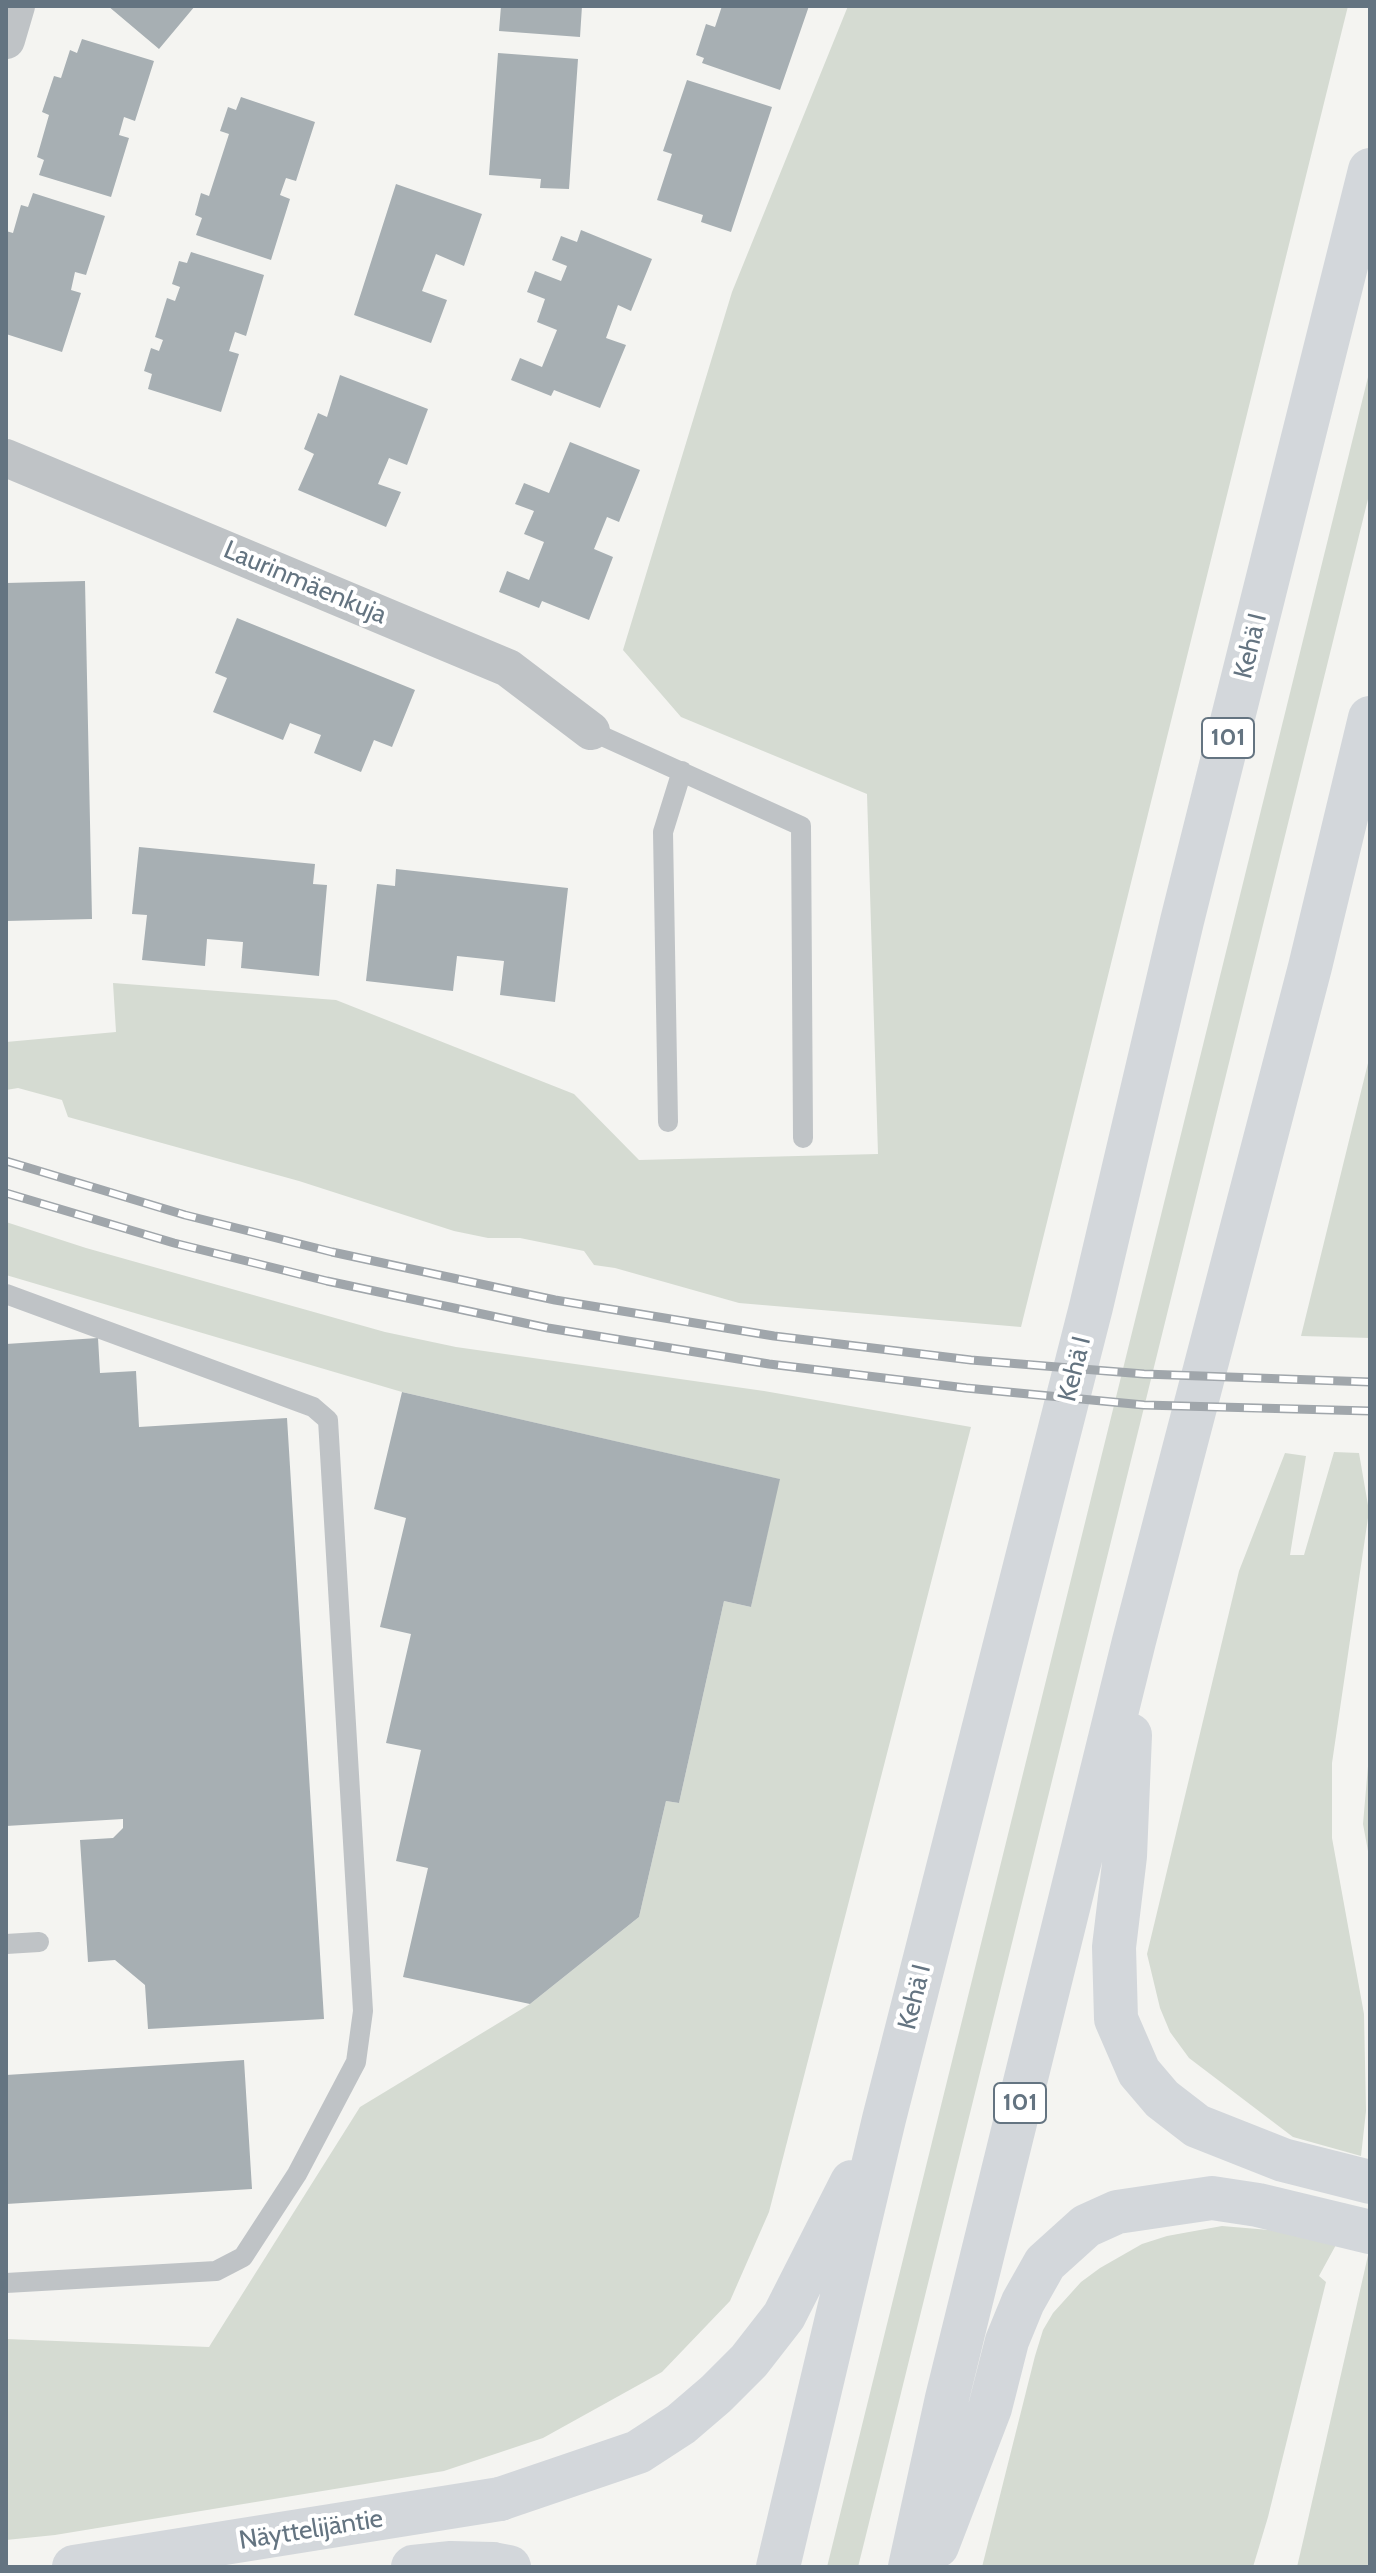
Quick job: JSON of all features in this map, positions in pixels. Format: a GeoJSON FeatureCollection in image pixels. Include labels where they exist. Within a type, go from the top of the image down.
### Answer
{"type":"FeatureCollection","features":[{"type":"Feature","properties":{"kind":"main road","name":"Kehä I"},"geometry":{"type":"LineString","coordinates":[[778,2567],[884,2119],[1091,1307],[1182,921],[1370,170]]}},
{"type":"Feature","properties":{"kind":"main road","name":"101"},"geometry":{"type":"LineString","coordinates":[[910,2567],[947,2398],[1134,1641],[1310,967],[1370,718]]}},
{"type":"Feature","properties":{"kind":"main road"},"geometry":{"type":"LineString","coordinates":[[1134,1641],[1125,1856],[1114,1947],[1116,2019],[1139,2072],[1162,2099],[1197,2126],[1283,2160],[1370,2182]]}},
{"type":"Feature","properties":{"kind":"main road","name":"Näyttelijäntie"},"geometry":{"type":"LineString","coordinates":[[74,2567],[500,2499],[638,2452],[681,2424],[716,2394],[749,2361],[784,2316],[884,2119]]}},
{"type":"Feature","properties":{"kind":"main road"},"geometry":{"type":"LineString","coordinates":[[929,2567],[990,2408],[1007,2341],[1023,2302],[1045,2263],[1086,2226],[1117,2212],[1212,2198],[1273,2208],[1370,2232]]}},
{"type":"Feature","properties":{"kind":"main road"},"geometry":{"type":"LineString","coordinates":[[413,2567],[451,2563],[501,2566]]}},
{"type":"Feature","properties":{"kind":"street"},"geometry":{"type":"LineString","coordinates":[[6,40],[16,6]]}},
{"type":"Feature","properties":{"kind":"street","name":"Laurinmäenkuja"},"geometry":{"type":"LineString","coordinates":[[6,458],[508,668],[591,731]]}},
{"type":"Feature","properties":{"kind":"lane"},"geometry":{"type":"LineString","coordinates":[[591,731],[801,826],[803,1138]]}},
{"type":"Feature","properties":{"kind":"lane"},"geometry":{"type":"LineString","coordinates":[[668,1122],[663,832],[682,771]]}},
{"type":"Feature","properties":{"kind":"lane"},"geometry":{"type":"LineString","coordinates":[[6,1294],[313,1407],[328,1420],[363,2011],[356,2062],[297,2174],[243,2257],[216,2271],[6,2283]]}},
{"type":"Feature","properties":{"kind":"lane"},"geometry":{"type":"LineString","coordinates":[[6,1944],[39,1942]]}},
{"type":"Feature","properties":{"kind":"shaded area"},"geometry":{"type":"Polygon","coordinates":[[[848,6],[1348,6],[1021,1327],[739,1303],[615,1268],[594,1265],[584,1251],[520,1238],[488,1238],[454,1231],[299,1181],[68,1117],[62,1100],[18,1088],[6,1090],[6,1042],[116,1032],[113,983],[336,1000],[574,1094],[639,1160],[878,1154],[867,794],[681,717],[623,650],[732,292],[848,6]]]}},
{"type":"Feature","properties":{"kind":"shaded area"},"geometry":{"type":"Polygon","coordinates":[[[1370,369],[1370,491],[865,2539],[858,2567],[827,2567],[1370,369]]]}},
{"type":"Feature","properties":{"kind":"shaded area"},"geometry":{"type":"Polygon","coordinates":[[[1370,1055],[1370,1338],[1301,1336],[1370,1055]]]}},
{"type":"Feature","properties":{"kind":"shaded area"},"geometry":{"type":"Polygon","coordinates":[[[6,1222],[86,1248],[385,1332],[456,1347],[764,1391],[971,1427],[769,2212],[730,2301],[662,2372],[543,2438],[444,2471],[55,2535],[6,2540],[6,2339],[209,2347],[360,2107],[530,2004],[639,1917],[666,1801],[679,1803],[724,1601],[751,1607],[779,1479],[402,1392],[6,1275],[6,1222]]]}},
{"type":"Feature","properties":{"kind":"shaded area"},"geometry":{"type":"Polygon","coordinates":[[[1334,1452],[1359,1453],[1369,1511],[1332,1763],[1332,1838],[1364,2014],[1366,2111],[1361,2156],[1293,2137],[1189,2058],[1170,2032],[1160,2008],[1147,1954],[1239,1571],[1285,1453],[1306,1456],[1290,1555],[1304,1555],[1334,1452]]]}},
{"type":"Feature","properties":{"kind":"shaded area"},"geometry":{"type":"Polygon","coordinates":[[[1370,1743],[1370,1862],[1363,1824],[1370,1743]]]}},
{"type":"Feature","properties":{"kind":"shaded area"},"geometry":{"type":"Polygon","coordinates":[[[1222,2226],[1281,2231],[1337,2243],[1319,2276],[1326,2282],[1253,2567],[982,2567],[1035,2356],[1043,2330],[1053,2313],[1081,2282],[1142,2244],[1222,2226]]]}},
{"type":"Feature","properties":{"kind":"shaded area"},"geometry":{"type":"Polygon","coordinates":[[[1369,2251],[1370,2567],[1297,2567],[1304,2537],[1369,2251]]]}},
{"type":"Feature","properties":{"kind":"building"},"geometry":{"type":"Polygon","coordinates":[[[108,6],[195,6],[159,49],[108,6]]]}},
{"type":"Feature","properties":{"kind":"building"},"geometry":{"type":"Polygon","coordinates":[[[501,6],[582,6],[580,37],[499,31],[501,6]]]}},
{"type":"Feature","properties":{"kind":"building"},"geometry":{"type":"Polygon","coordinates":[[[722,6],[809,6],[780,90],[702,63],[704,58],[696,55],[706,24],[715,27],[722,6]]]}},
{"type":"Feature","properties":{"kind":"building"},"geometry":{"type":"Polygon","coordinates":[[[82,39],[154,61],[135,121],[124,117],[119,135],[129,138],[111,197],[39,175],[44,160],[37,157],[49,115],[42,112],[54,76],[61,78],[70,50],[77,53],[82,39]]]}},
{"type":"Feature","properties":{"kind":"building"},"geometry":{"type":"Polygon","coordinates":[[[498,53],[578,59],[569,189],[540,188],[541,179],[489,175],[498,53]]]}},
{"type":"Feature","properties":{"kind":"building"},"geometry":{"type":"Polygon","coordinates":[[[687,80],[772,107],[731,232],[701,222],[703,215],[657,200],[672,154],[663,151],[687,80]]]}},
{"type":"Feature","properties":{"kind":"building"},"geometry":{"type":"Polygon","coordinates":[[[241,97],[315,122],[296,181],[286,178],[280,195],[290,199],[271,260],[196,235],[202,218],[195,215],[201,193],[209,196],[229,134],[220,131],[228,107],[236,110],[241,97]]]}},
{"type":"Feature","properties":{"kind":"building"},"geometry":{"type":"Polygon","coordinates":[[[396,184],[482,214],[464,266],[436,254],[422,291],[447,300],[431,343],[354,315],[396,184]]]}},
{"type":"Feature","properties":{"kind":"building"},"geometry":{"type":"Polygon","coordinates":[[[33,193],[105,216],[86,275],[75,272],[71,290],[81,293],[62,352],[6,334],[6,231],[13,233],[21,205],[28,207],[33,193]]]}},
{"type":"Feature","properties":{"kind":"building"},"geometry":{"type":"Polygon","coordinates":[[[581,230],[652,259],[631,311],[618,305],[606,338],[626,345],[600,408],[554,390],[551,396],[511,380],[520,358],[542,367],[557,330],[537,322],[545,299],[527,292],[535,271],[561,281],[567,266],[552,260],[561,236],[577,242],[581,230]]]}},
{"type":"Feature","properties":{"kind":"building"},"geometry":{"type":"Polygon","coordinates":[[[191,252],[264,275],[246,336],[235,332],[229,351],[239,354],[221,412],[148,389],[152,374],[144,371],[151,348],[159,351],[163,340],[155,337],[167,298],[175,301],[180,287],[172,284],[179,261],[187,263],[191,252]]]}},
{"type":"Feature","properties":{"kind":"building"},"geometry":{"type":"Polygon","coordinates":[[[340,375],[428,409],[407,465],[389,458],[378,484],[401,492],[386,527],[298,490],[314,454],[304,449],[318,413],[327,417],[340,375]]]}},
{"type":"Feature","properties":{"kind":"building"},"geometry":{"type":"Polygon","coordinates":[[[570,442],[640,470],[619,522],[607,517],[594,549],[613,557],[589,620],[542,601],[539,608],[499,592],[507,571],[529,580],[544,542],[524,534],[534,511],[515,504],[524,483],[549,493],[570,442]]]}},
{"type":"Feature","properties":{"kind":"building"},"geometry":{"type":"Polygon","coordinates":[[[85,581],[92,919],[6,921],[6,583],[85,581]]]}},
{"type":"Feature","properties":{"kind":"building"},"geometry":{"type":"Polygon","coordinates":[[[237,618],[415,690],[392,747],[374,740],[361,772],[314,753],[321,735],[290,723],[283,740],[213,712],[227,678],[215,673],[237,618]]]}},
{"type":"Feature","properties":{"kind":"building"},"geometry":{"type":"Polygon","coordinates":[[[139,847],[315,864],[313,884],[327,885],[319,976],[241,968],[243,942],[207,939],[205,966],[142,960],[147,915],[132,914],[139,847]]]}},
{"type":"Feature","properties":{"kind":"building"},"geometry":{"type":"Polygon","coordinates":[[[396,869],[568,888],[555,1002],[500,995],[504,961],[457,956],[453,991],[366,981],[377,884],[395,886],[396,869]]]}},
{"type":"Feature","properties":{"kind":"building"},"geometry":{"type":"Polygon","coordinates":[[[98,1338],[100,1373],[136,1371],[139,1427],[287,1418],[324,2019],[148,2029],[145,1985],[115,1960],[88,1962],[80,1840],[113,1838],[123,1828],[123,1819],[6,1826],[6,1344],[98,1338]]]}},
{"type":"Feature","properties":{"kind":"building"},"geometry":{"type":"Polygon","coordinates":[[[402,1392],[780,1479],[751,1607],[724,1601],[679,1803],[666,1801],[639,1917],[530,2004],[403,1977],[428,1868],[396,1861],[421,1750],[386,1743],[411,1634],[380,1627],[406,1518],[374,1509],[402,1392]]]}},
{"type":"Feature","properties":{"kind":"building"},"geometry":{"type":"Polygon","coordinates":[[[244,2060],[252,2189],[6,2204],[6,2075],[244,2060]]]}},
{"type":"Feature","properties":{"kind":"railway"},"geometry":{"type":"LineString","coordinates":[[6,1161],[185,1215],[332,1252],[555,1300],[774,1336],[971,1360],[1144,1374],[1370,1382]]}},
{"type":"Feature","properties":{"kind":"railway"},"geometry":{"type":"LineString","coordinates":[[6,1193],[174,1243],[327,1281],[548,1328],[769,1364],[966,1388],[1144,1405],[1370,1411]]}}]}
